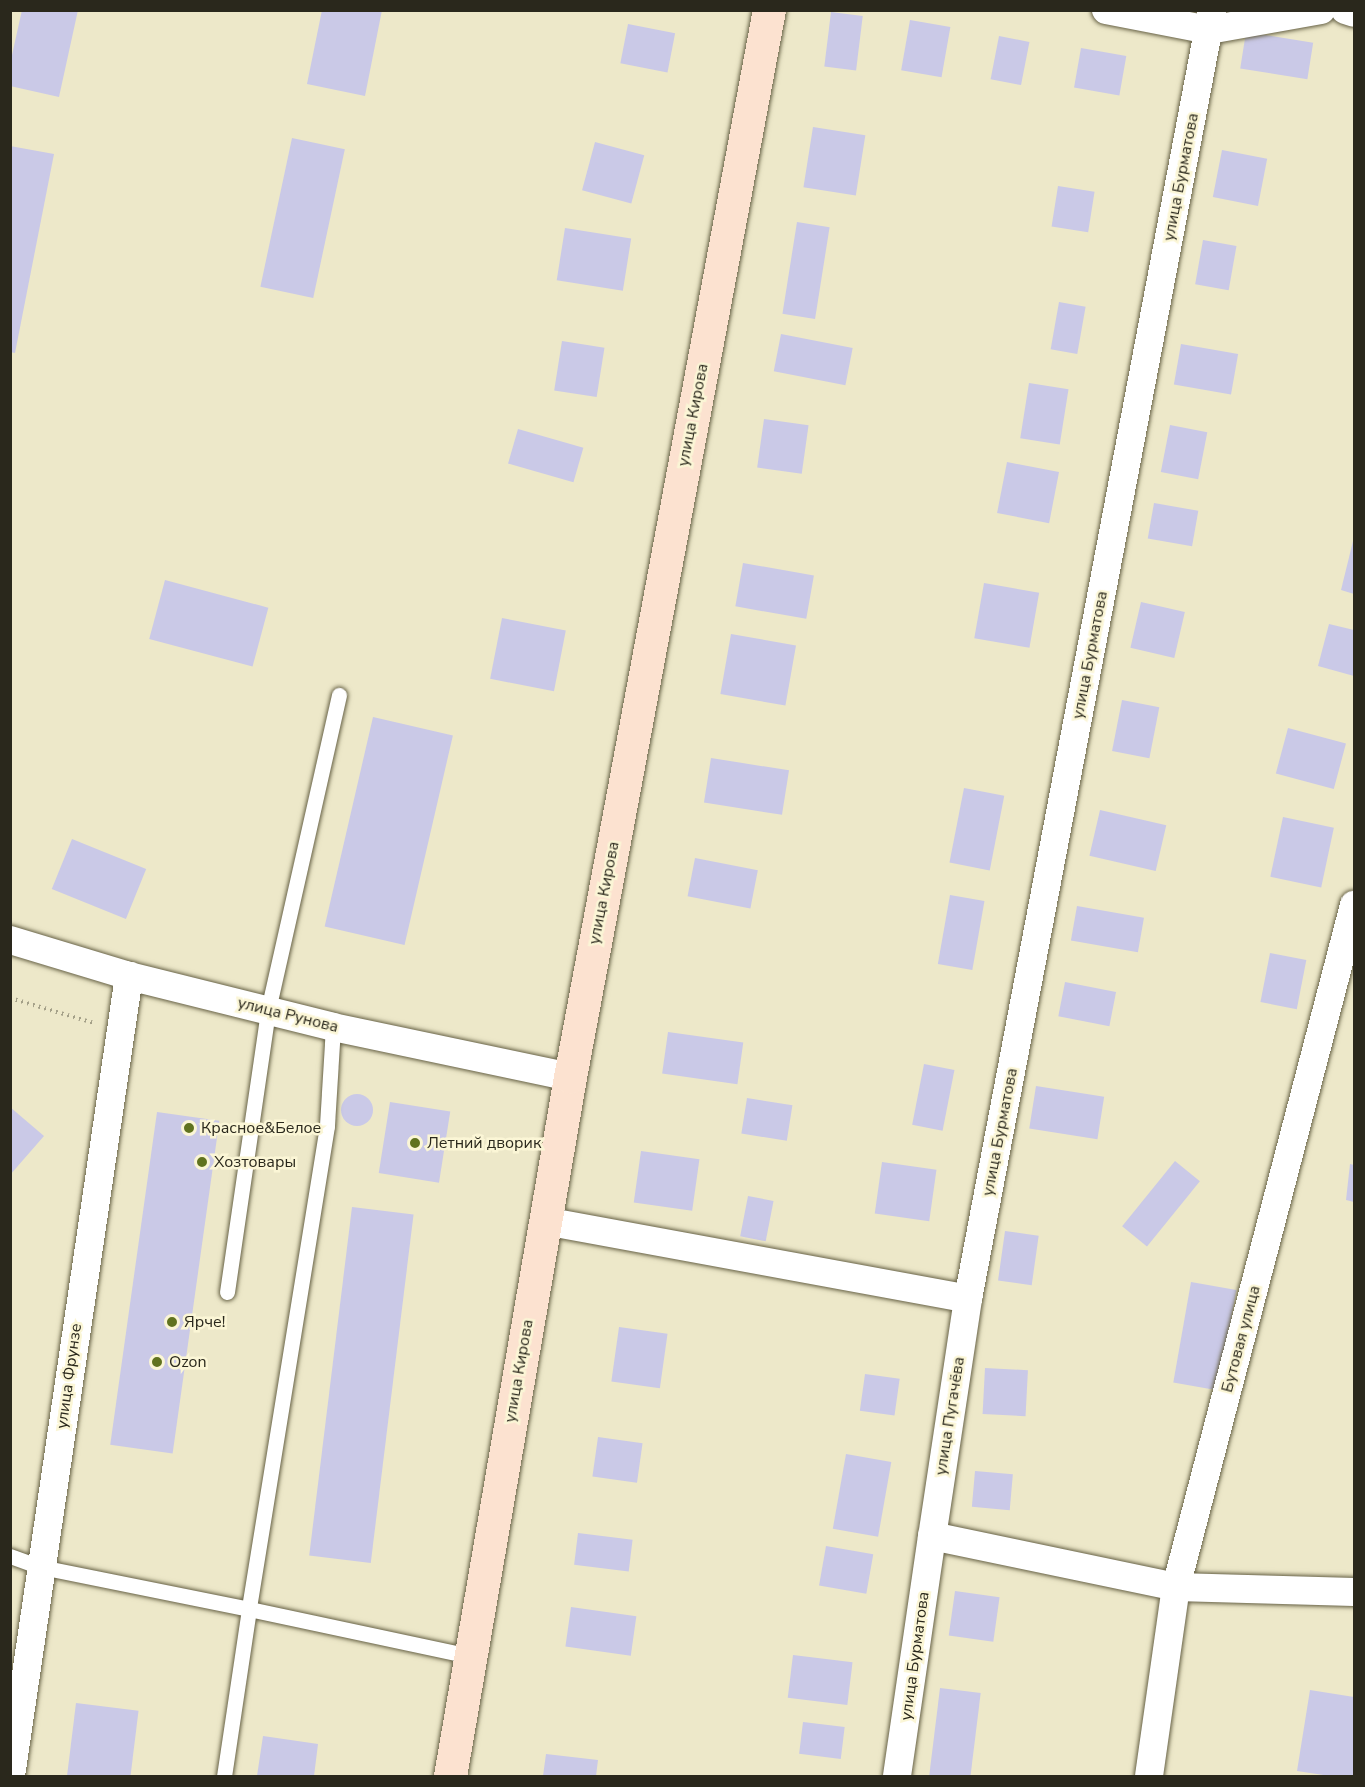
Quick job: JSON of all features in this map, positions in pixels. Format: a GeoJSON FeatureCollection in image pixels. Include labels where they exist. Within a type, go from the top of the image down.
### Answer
{"type":"FeatureCollection","features":[{"type":"Feature","properties":{"kind":"main road","name":"улица Кирова"},"geometry":{"type":"LineString","coordinates":[[450,1776],[570,1077],[769,10]]}},
{"type":"Feature","properties":{"kind":"street"},"geometry":{"type":"LineString","coordinates":[[1106,10],[1210,20],[1321,10]]}},
{"type":"Feature","properties":{"kind":"street"},"geometry":{"type":"LineString","coordinates":[[1345,10],[1354,13]]}},
{"type":"Feature","properties":{"kind":"street","name":"улица Бурматова"},"geometry":{"type":"LineString","coordinates":[[968,1299],[1210,20]]}},
{"type":"Feature","properties":{"kind":"street","name":"Бутовая улица"},"geometry":{"type":"LineString","coordinates":[[1149,1776],[1176,1587],[1354,905]]}},
{"type":"Feature","properties":{"kind":"street","name":"улица Рунова"},"geometry":{"type":"LineString","coordinates":[[10,940],[129,976],[333,1027],[570,1077]]}},
{"type":"Feature","properties":{"kind":"street","name":"улица Фрунзе"},"geometry":{"type":"LineString","coordinates":[[11,1776],[129,976]]}},
{"type":"Feature","properties":{"kind":"street"},"geometry":{"type":"LineString","coordinates":[[544,1221],[968,1299]]}},
{"type":"Feature","properties":{"kind":"street","name":"улица Пугачёва"},"geometry":{"type":"LineString","coordinates":[[932,1536],[968,1299]]}},
{"type":"Feature","properties":{"kind":"street"},"geometry":{"type":"LineString","coordinates":[[932,1536],[1176,1587],[1354,1592]]}},
{"type":"Feature","properties":{"kind":"street","name":"улица Бурматова"},"geometry":{"type":"LineString","coordinates":[[897,1776],[932,1536]]}},
{"type":"Feature","properties":{"kind":"lane"},"geometry":{"type":"LineString","coordinates":[[227,1292],[268,1010],[339,695]]}},
{"type":"Feature","properties":{"kind":"lane"},"geometry":{"type":"LineString","coordinates":[[224,1776],[327,1126],[333,1027]]}},
{"type":"Feature","properties":{"kind":"lane"},"geometry":{"type":"LineString","coordinates":[[10,1556],[41,1567],[470,1656]]}},
{"type":"Feature","properties":{"kind":"path"},"geometry":{"type":"LineString","coordinates":[[10,998],[121,1031]]}},
{"type":"Feature","properties":{"kind":"building"},"geometry":{"type":"Polygon","coordinates":[[[22,10],[78,10],[59,97],[10,86],[10,64],[22,10]]]}},
{"type":"Feature","properties":{"kind":"building"},"geometry":{"type":"Polygon","coordinates":[[[322,10],[382,10],[365,96],[307,84],[322,10]]]}},
{"type":"Feature","properties":{"kind":"building"},"geometry":{"type":"Polygon","coordinates":[[[831,12],[863,16],[856,70],[824,67],[831,12]]]}},
{"type":"Feature","properties":{"kind":"building"},"geometry":{"type":"Polygon","coordinates":[[[910,20],[950,27],[942,77],[901,70],[910,20]]]}},
{"type":"Feature","properties":{"kind":"building"},"geometry":{"type":"Polygon","coordinates":[[[628,24],[675,33],[667,72],[620,63],[628,24]]]}},
{"type":"Feature","properties":{"kind":"building"},"geometry":{"type":"Polygon","coordinates":[[[1246,32],[1313,43],[1307,79],[1240,69],[1246,32]]]}},
{"type":"Feature","properties":{"kind":"building"},"geometry":{"type":"Polygon","coordinates":[[[999,36],[1029,42],[1021,85],[991,79],[999,36]]]}},
{"type":"Feature","properties":{"kind":"building"},"geometry":{"type":"Polygon","coordinates":[[[1081,48],[1126,56],[1119,95],[1074,87],[1081,48]]]}},
{"type":"Feature","properties":{"kind":"building"},"geometry":{"type":"Polygon","coordinates":[[[813,127],[865,135],[856,196],[803,187],[813,127]]]}},
{"type":"Feature","properties":{"kind":"building"},"geometry":{"type":"Polygon","coordinates":[[[292,138],[345,149],[313,298],[260,287],[292,138]]]}},
{"type":"Feature","properties":{"kind":"building"},"geometry":{"type":"Polygon","coordinates":[[[595,142],[644,155],[631,203],[582,190],[595,142]]]}},
{"type":"Feature","properties":{"kind":"building"},"geometry":{"type":"Polygon","coordinates":[[[10,146],[54,154],[15,353],[10,352],[10,146]]]}},
{"type":"Feature","properties":{"kind":"building"},"geometry":{"type":"Polygon","coordinates":[[[1222,150],[1267,159],[1258,206],[1213,197],[1222,150]]]}},
{"type":"Feature","properties":{"kind":"building"},"geometry":{"type":"Polygon","coordinates":[[[1058,186],[1095,192],[1088,232],[1052,226],[1058,186]]]}},
{"type":"Feature","properties":{"kind":"building"},"geometry":{"type":"Polygon","coordinates":[[[797,222],[830,227],[815,319],[782,314],[797,222]]]}},
{"type":"Feature","properties":{"kind":"building"},"geometry":{"type":"Polygon","coordinates":[[[565,228],[631,238],[623,291],[557,280],[565,228]]]}},
{"type":"Feature","properties":{"kind":"building"},"geometry":{"type":"Polygon","coordinates":[[[1203,240],[1236,246],[1229,290],[1195,284],[1203,240]]]}},
{"type":"Feature","properties":{"kind":"building"},"geometry":{"type":"Polygon","coordinates":[[[1059,302],[1086,307],[1077,354],[1051,349],[1059,302]]]}},
{"type":"Feature","properties":{"kind":"building"},"geometry":{"type":"Polygon","coordinates":[[[781,334],[853,348],[845,385],[774,371],[781,334]]]}},
{"type":"Feature","properties":{"kind":"building"},"geometry":{"type":"Polygon","coordinates":[[[562,341],[604,348],[597,397],[554,390],[562,341]]]}},
{"type":"Feature","properties":{"kind":"building"},"geometry":{"type":"Polygon","coordinates":[[[1181,344],[1238,354],[1231,394],[1174,384],[1181,344]]]}},
{"type":"Feature","properties":{"kind":"building"},"geometry":{"type":"Polygon","coordinates":[[[1029,383],[1069,389],[1060,445],[1020,438],[1029,383]]]}},
{"type":"Feature","properties":{"kind":"building"},"geometry":{"type":"Polygon","coordinates":[[[764,419],[809,425],[802,474],[757,468],[764,419]]]}},
{"type":"Feature","properties":{"kind":"building"},"geometry":{"type":"Polygon","coordinates":[[[1170,425],[1207,432],[1198,479],[1161,472],[1170,425]]]}},
{"type":"Feature","properties":{"kind":"building"},"geometry":{"type":"Polygon","coordinates":[[[518,429],[583,448],[573,482],[508,464],[518,429]]]}},
{"type":"Feature","properties":{"kind":"building"},"geometry":{"type":"Polygon","coordinates":[[[1007,462],[1059,472],[1049,523],[997,513],[1007,462]]]}},
{"type":"Feature","properties":{"kind":"building"},"geometry":{"type":"Polygon","coordinates":[[[1154,503],[1198,511],[1192,546],[1148,538],[1154,503]]]}},
{"type":"Feature","properties":{"kind":"building"},"geometry":{"type":"Polygon","coordinates":[[[1354,537],[1354,594],[1341,590],[1354,537]]]}},
{"type":"Feature","properties":{"kind":"building"},"geometry":{"type":"Polygon","coordinates":[[[743,563],[814,576],[806,619],[735,606],[743,563]]]}},
{"type":"Feature","properties":{"kind":"building"},"geometry":{"type":"Polygon","coordinates":[[[165,580],[268,608],[253,667],[149,639],[165,580]]]}},
{"type":"Feature","properties":{"kind":"building"},"geometry":{"type":"Polygon","coordinates":[[[984,583],[1039,593],[1029,648],[974,638],[984,583]]]}},
{"type":"Feature","properties":{"kind":"building"},"geometry":{"type":"Polygon","coordinates":[[[1141,602],[1185,612],[1174,658],[1130,648],[1141,602]]]}},
{"type":"Feature","properties":{"kind":"building"},"geometry":{"type":"Polygon","coordinates":[[[502,618],[566,630],[554,691],[490,679],[502,618]]]}},
{"type":"Feature","properties":{"kind":"building"},"geometry":{"type":"Polygon","coordinates":[[[1329,624],[1354,630],[1354,676],[1318,666],[1329,624]]]}},
{"type":"Feature","properties":{"kind":"building"},"geometry":{"type":"Polygon","coordinates":[[[731,634],[796,645],[785,706],[720,694],[731,634]]]}},
{"type":"Feature","properties":{"kind":"building"},"geometry":{"type":"Polygon","coordinates":[[[1122,700],[1159,707],[1149,758],[1112,751],[1122,700]]]}},
{"type":"Feature","properties":{"kind":"building"},"geometry":{"type":"Polygon","coordinates":[[[373,717],[453,735],[405,945],[325,926],[373,717]]]}},
{"type":"Feature","properties":{"kind":"building"},"geometry":{"type":"Polygon","coordinates":[[[1288,728],[1346,744],[1334,789],[1276,773],[1288,728]]]}},
{"type":"Feature","properties":{"kind":"building"},"geometry":{"type":"Polygon","coordinates":[[[711,758],[789,770],[782,815],[704,802],[711,758]]]}},
{"type":"Feature","properties":{"kind":"building"},"geometry":{"type":"Polygon","coordinates":[[[964,788],[1004,796],[990,870],[949,863],[964,788]]]}},
{"type":"Feature","properties":{"kind":"building"},"geometry":{"type":"Polygon","coordinates":[[[1100,810],[1166,825],[1156,871],[1089,856],[1100,810]]]}},
{"type":"Feature","properties":{"kind":"building"},"geometry":{"type":"Polygon","coordinates":[[[1283,817],[1334,828],[1321,887],[1270,877],[1283,817]]]}},
{"type":"Feature","properties":{"kind":"building"},"geometry":{"type":"Polygon","coordinates":[[[72,839],[146,869],[126,919],[52,889],[72,839]]]}},
{"type":"Feature","properties":{"kind":"building"},"geometry":{"type":"Polygon","coordinates":[[[695,858],[758,870],[750,908],[688,896],[695,858]]]}},
{"type":"Feature","properties":{"kind":"building"},"geometry":{"type":"Polygon","coordinates":[[[950,895],[984,901],[972,970],[938,964],[950,895]]]}},
{"type":"Feature","properties":{"kind":"building"},"geometry":{"type":"Polygon","coordinates":[[[1077,906],[1144,918],[1138,952],[1071,940],[1077,906]]]}},
{"type":"Feature","properties":{"kind":"building"},"geometry":{"type":"Polygon","coordinates":[[[1270,953],[1306,960],[1297,1009],[1260,1002],[1270,953]]]}},
{"type":"Feature","properties":{"kind":"building"},"geometry":{"type":"Polygon","coordinates":[[[1065,982],[1116,992],[1109,1026],[1058,1016],[1065,982]]]}},
{"type":"Feature","properties":{"kind":"building"},"geometry":{"type":"Polygon","coordinates":[[[668,1032],[743,1043],[737,1084],[662,1074],[668,1032]]]}},
{"type":"Feature","properties":{"kind":"building"},"geometry":{"type":"Polygon","coordinates":[[[924,1064],[954,1070],[943,1131],[912,1125],[924,1064]]]}},
{"type":"Feature","properties":{"kind":"building"},"geometry":{"type":"Polygon","coordinates":[[[1036,1086],[1104,1097],[1097,1139],[1029,1128],[1036,1086]]]}},
{"type":"Feature","properties":{"kind":"building"},"geometry":{"type":"Polygon","coordinates":[[[357,1094],[368,1099],[373,1110],[368,1121],[357,1126],[346,1121],[341,1110],[346,1099],[357,1094]]]}},
{"type":"Feature","properties":{"kind":"building"},"geometry":{"type":"Polygon","coordinates":[[[747,1098],[792,1105],[787,1141],[741,1134],[747,1098]]]}},
{"type":"Feature","properties":{"kind":"building","name":"Летний дворик"},"geometry":{"type":"Polygon","coordinates":[[[390,1102],[450,1112],[439,1183],[379,1173],[390,1102]]]}},
{"type":"Feature","properties":{"kind":"building"},"geometry":{"type":"Polygon","coordinates":[[[10,1107],[44,1136],[10,1175],[10,1107]]]}},
{"type":"Feature","properties":{"kind":"building"},"geometry":{"type":"Polygon","coordinates":[[[157,1112],[219,1121],[173,1453],[110,1445],[157,1112]]]}},
{"type":"Feature","properties":{"kind":"building"},"geometry":{"type":"Polygon","coordinates":[[[641,1151],[699,1159],[692,1211],[634,1202],[641,1151]]]}},
{"type":"Feature","properties":{"kind":"building"},"geometry":{"type":"Polygon","coordinates":[[[1175,1161],[1200,1181],[1147,1246],[1122,1226],[1175,1161]]]}},
{"type":"Feature","properties":{"kind":"building"},"geometry":{"type":"Polygon","coordinates":[[[882,1162],[936,1170],[929,1221],[875,1213],[882,1162]]]}},
{"type":"Feature","properties":{"kind":"building"},"geometry":{"type":"Polygon","coordinates":[[[1350,1164],[1354,1165],[1354,1202],[1346,1200],[1350,1164]]]}},
{"type":"Feature","properties":{"kind":"building"},"geometry":{"type":"Polygon","coordinates":[[[748,1196],[774,1201],[766,1241],[740,1236],[748,1196]]]}},
{"type":"Feature","properties":{"kind":"building"},"geometry":{"type":"Polygon","coordinates":[[[352,1207],[414,1215],[371,1563],[309,1555],[352,1207]]]}},
{"type":"Feature","properties":{"kind":"building"},"geometry":{"type":"Polygon","coordinates":[[[1005,1231],[1039,1236],[1032,1285],[998,1281],[1005,1231]]]}},
{"type":"Feature","properties":{"kind":"building"},"geometry":{"type":"Polygon","coordinates":[[[1191,1282],[1236,1290],[1219,1390],[1173,1382],[1191,1282]]]}},
{"type":"Feature","properties":{"kind":"building"},"geometry":{"type":"Polygon","coordinates":[[[619,1327],[668,1334],[660,1388],[611,1381],[619,1327]]]}},
{"type":"Feature","properties":{"kind":"building"},"geometry":{"type":"Polygon","coordinates":[[[985,1368],[1028,1370],[1026,1416],[983,1414],[985,1368]]]}},
{"type":"Feature","properties":{"kind":"building"},"geometry":{"type":"Polygon","coordinates":[[[865,1374],[900,1379],[895,1416],[860,1411],[865,1374]]]}},
{"type":"Feature","properties":{"kind":"building"},"geometry":{"type":"Polygon","coordinates":[[[598,1437],[643,1443],[637,1483],[592,1477],[598,1437]]]}},
{"type":"Feature","properties":{"kind":"building"},"geometry":{"type":"Polygon","coordinates":[[[846,1454],[891,1462],[878,1537],[833,1529],[846,1454]]]}},
{"type":"Feature","properties":{"kind":"building"},"geometry":{"type":"Polygon","coordinates":[[[975,1471],[1013,1474],[1010,1510],[972,1507],[975,1471]]]}},
{"type":"Feature","properties":{"kind":"building"},"geometry":{"type":"Polygon","coordinates":[[[578,1533],[633,1540],[629,1571],[574,1565],[578,1533]]]}},
{"type":"Feature","properties":{"kind":"building"},"geometry":{"type":"Polygon","coordinates":[[[826,1546],[873,1554],[866,1594],[819,1585],[826,1546]]]}},
{"type":"Feature","properties":{"kind":"building"},"geometry":{"type":"Polygon","coordinates":[[[955,1591],[1000,1597],[993,1642],[949,1636],[955,1591]]]}},
{"type":"Feature","properties":{"kind":"building"},"geometry":{"type":"Polygon","coordinates":[[[571,1607],[636,1616],[631,1656],[565,1647],[571,1607]]]}},
{"type":"Feature","properties":{"kind":"building"},"geometry":{"type":"Polygon","coordinates":[[[793,1655],[853,1662],[847,1705],[788,1698],[793,1655]]]}},
{"type":"Feature","properties":{"kind":"building"},"geometry":{"type":"Polygon","coordinates":[[[940,1688],[981,1693],[971,1776],[929,1776],[940,1688]]]}},
{"type":"Feature","properties":{"kind":"building"},"geometry":{"type":"Polygon","coordinates":[[[1310,1690],[1354,1697],[1354,1776],[1330,1776],[1297,1771],[1310,1690]]]}},
{"type":"Feature","properties":{"kind":"building"},"geometry":{"type":"Polygon","coordinates":[[[76,1703],[139,1711],[131,1776],[67,1776],[76,1703]]]}},
{"type":"Feature","properties":{"kind":"building"},"geometry":{"type":"Polygon","coordinates":[[[803,1722],[845,1727],[841,1759],[799,1754],[803,1722]]]}},
{"type":"Feature","properties":{"kind":"building"},"geometry":{"type":"Polygon","coordinates":[[[263,1736],[318,1744],[314,1776],[257,1776],[263,1736]]]}},
{"type":"Feature","properties":{"kind":"building"},"geometry":{"type":"Polygon","coordinates":[[[546,1754],[598,1760],[596,1776],[543,1776],[546,1754]]]}},
{"type":"Feature","properties":{"kind":"place","name":"Красное&Белое"},"geometry":{"type":"Point","coordinates":[189,1128]}},
{"type":"Feature","properties":{"kind":"place","name":"Летний дворик"},"geometry":{"type":"Point","coordinates":[415,1143]}},
{"type":"Feature","properties":{"kind":"place","name":"Хозтовары"},"geometry":{"type":"Point","coordinates":[202,1162]}},
{"type":"Feature","properties":{"kind":"place","name":"Ярче!"},"geometry":{"type":"Point","coordinates":[172,1322]}},
{"type":"Feature","properties":{"kind":"place","name":"Ozon"},"geometry":{"type":"Point","coordinates":[157,1362]}}]}
